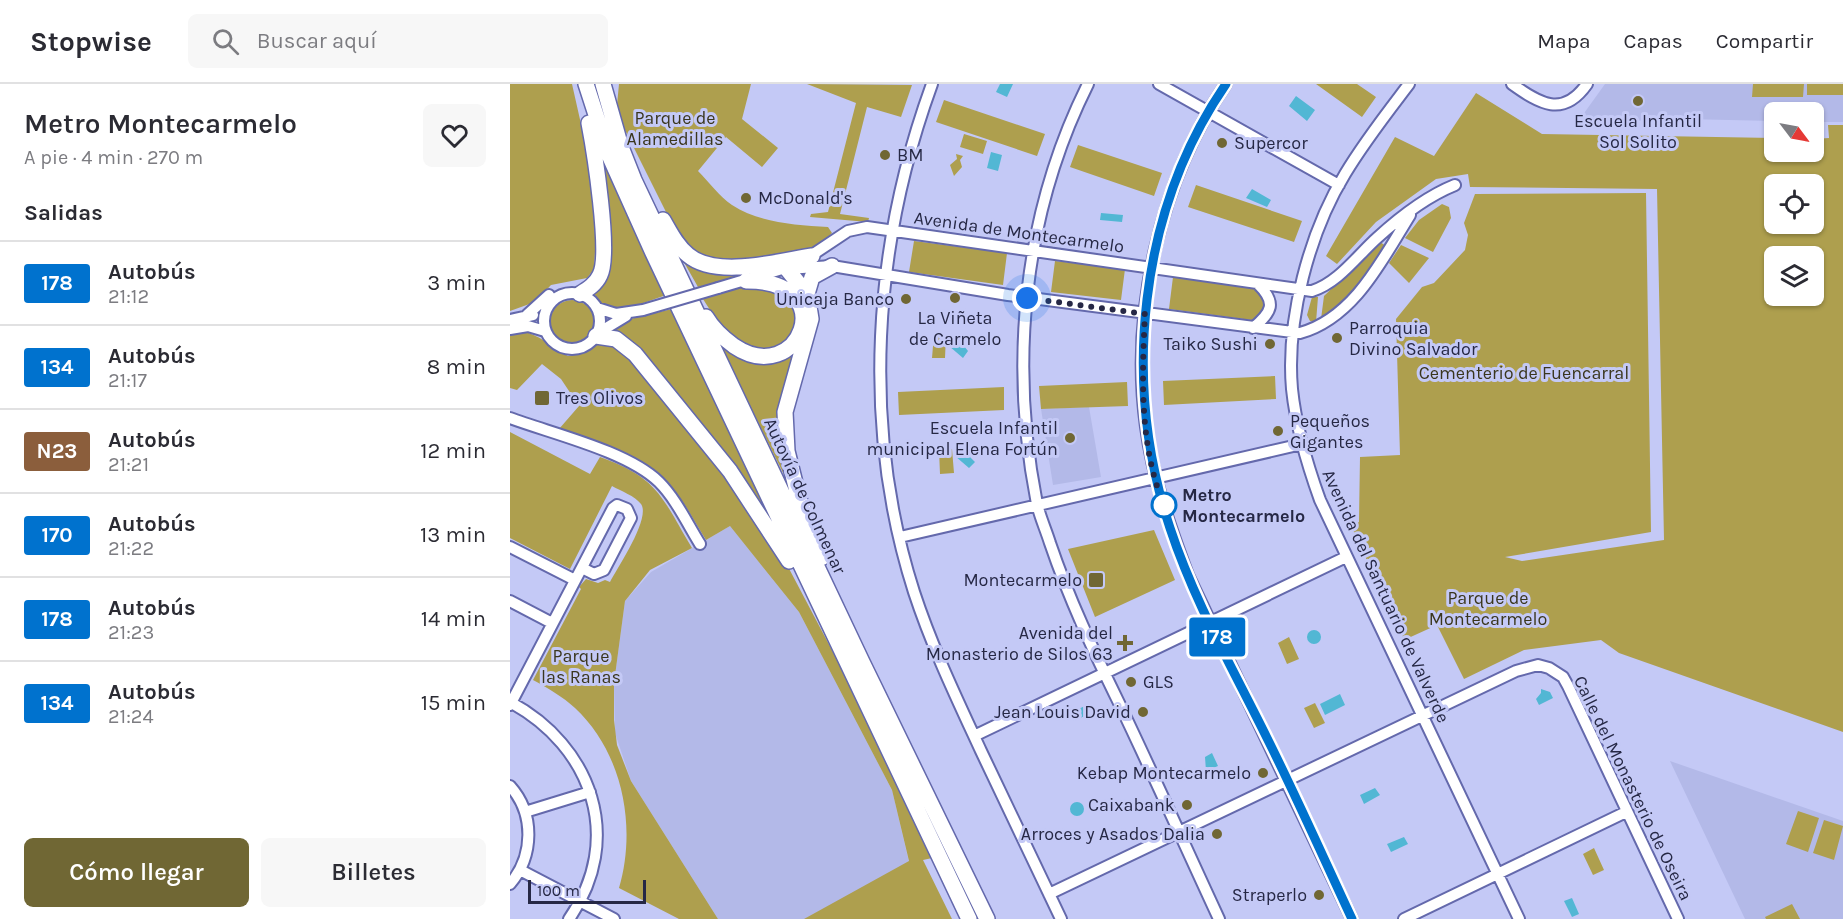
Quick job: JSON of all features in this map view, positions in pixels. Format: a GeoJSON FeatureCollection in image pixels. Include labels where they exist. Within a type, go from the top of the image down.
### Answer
{"type":"FeatureCollection","features":[{"type":"Feature","properties":{"kind":"highway"},"geometry":{"type":"LineString","coordinates":[[585,84],[599,187],[604,265],[599,277],[586,290]]}},
{"type":"Feature","properties":{"kind":"highway","name":"Autovía de Colmenar"},"geometry":{"type":"LineString","coordinates":[[585,84],[620,183],[841,654],[969,919]]}},
{"type":"Feature","properties":{"kind":"highway","name":"Autovía de Colmenar"},"geometry":{"type":"LineString","coordinates":[[603,84],[621,147],[670,255],[987,919]]}},
{"type":"Feature","properties":{"kind":"highway"},"geometry":{"type":"LineString","coordinates":[[621,147],[636,168],[677,244],[690,257],[707,265],[736,267],[812,256]]}},
{"type":"Feature","properties":{"kind":"highway"},"geometry":{"type":"LineString","coordinates":[[670,255],[710,324],[725,340],[752,356],[780,354],[795,343],[799,334],[802,323],[800,304],[787,288],[776,283],[746,281]]}},
{"type":"Feature","properties":{"kind":"highway"},"geometry":{"type":"LineString","coordinates":[[832,266],[812,277],[807,294],[811,319],[785,412],[787,452],[803,509],[869,659],[891,720]]}},
{"type":"Feature","properties":{"kind":"highway"},"geometry":{"type":"LineString","coordinates":[[787,269],[807,294]]}},
{"type":"Feature","properties":{"kind":"highway"},"geometry":{"type":"LineString","coordinates":[[597,335],[616,339],[635,354],[730,471],[780,546],[841,654]]}},
{"type":"Feature","properties":{"kind":"street"},"geometry":{"type":"LineString","coordinates":[[932,84],[900,187],[885,274],[880,333],[881,404],[886,459],[900,537],[914,590],[931,640],[1061,919]]}},
{"type":"Feature","properties":{"kind":"street"},"geometry":{"type":"LineString","coordinates":[[1088,84],[1053,170],[1033,251],[1027,298],[1023,362],[1024,399],[1037,505],[1067,591],[1220,919]]}},
{"type":"Feature","properties":{"kind":"street"},"geometry":{"type":"LineString","coordinates":[[1159,84],[1339,185]]}},
{"type":"Feature","properties":{"kind":"street"},"geometry":{"type":"LineString","coordinates":[[1226,84],[1208,111],[1174,188],[1152,268],[1145,314],[1143,394],[1156,478],[1170,529],[1210,623],[1287,779],[1352,919]]}},
{"type":"Feature","properties":{"kind":"street","name":"Avenida del Santuario de Valverde"},"geometry":{"type":"LineString","coordinates":[[1409,84],[1339,185],[1314,239],[1300,290],[1294,333],[1292,387],[1302,444],[1320,500],[1519,919]]}},
{"type":"Feature","properties":{"kind":"street"},"geometry":{"type":"LineString","coordinates":[[1512,84],[1538,102],[1549,105],[1570,101],[1580,94],[1587,84]]}},
{"type":"Feature","properties":{"kind":"street","name":"Avenida de Montecarmelo"},"geometry":{"type":"LineString","coordinates":[[629,314],[787,269],[812,256],[853,228],[867,227],[1312,291],[1326,287],[1379,236],[1415,207],[1455,185]]}},
{"type":"Feature","properties":{"kind":"street"},"geometry":{"type":"LineString","coordinates":[[1294,333],[1317,328],[1344,310],[1415,207]]}},
{"type":"Feature","properties":{"kind":"street","name":"Avenida de Montecarmelo"},"geometry":{"type":"LineString","coordinates":[[787,269],[832,266],[1027,298],[1294,333]]}},
{"type":"Feature","properties":{"kind":"street"},"geometry":{"type":"LineString","coordinates":[[1253,328],[1269,311],[1270,303],[1268,296],[1258,284]]}},
{"type":"Feature","properties":{"kind":"street"},"geometry":{"type":"LineString","coordinates":[[527,315],[558,289],[586,290]]}},
{"type":"Feature","properties":{"kind":"street"},"geometry":{"type":"LineString","coordinates":[[586,290],[597,308],[600,324],[597,335]]}},
{"type":"Feature","properties":{"kind":"street"},"geometry":{"type":"LineString","coordinates":[[510,320],[546,309],[560,295],[586,290]]}},
{"type":"Feature","properties":{"kind":"street"},"geometry":{"type":"LineString","coordinates":[[597,308],[610,314],[629,314]]}},
{"type":"Feature","properties":{"kind":"street"},"geometry":{"type":"LineString","coordinates":[[546,309],[545,331],[554,344],[569,350],[584,347],[597,335],[629,314]]}},
{"type":"Feature","properties":{"kind":"street"},"geometry":{"type":"LineString","coordinates":[[510,329],[528,326],[545,331]]}},
{"type":"Feature","properties":{"kind":"street"},"geometry":{"type":"LineString","coordinates":[[510,418],[619,457],[640,467],[665,490],[700,544]]}},
{"type":"Feature","properties":{"kind":"street"},"geometry":{"type":"LineString","coordinates":[[900,537],[1302,444]]}},
{"type":"Feature","properties":{"kind":"street"},"geometry":{"type":"LineString","coordinates":[[569,919],[580,902],[590,876],[596,850],[595,815],[590,792],[578,765],[561,740],[536,718],[510,703],[613,508],[617,505],[627,508],[631,518],[604,570],[594,574],[582,568]]}},
{"type":"Feature","properties":{"kind":"street"},"geometry":{"type":"LineString","coordinates":[[510,547],[575,580]]}},
{"type":"Feature","properties":{"kind":"street"},"geometry":{"type":"LineString","coordinates":[[974,736],[1346,557]]}},
{"type":"Feature","properties":{"kind":"street"},"geometry":{"type":"LineString","coordinates":[[510,601],[552,623]]}},
{"type":"Feature","properties":{"kind":"street","name":"Calle del Monasterio de Oseira"},"geometry":{"type":"LineString","coordinates":[[1422,714],[1526,666],[1538,665],[1557,673],[1568,686],[1678,919]]}},
{"type":"Feature","properties":{"kind":"street"},"geometry":{"type":"LineString","coordinates":[[1049,894],[1422,714]]}},
{"type":"Feature","properties":{"kind":"street"},"geometry":{"type":"LineString","coordinates":[[510,786],[525,812],[529,840],[520,870],[510,884]]}},
{"type":"Feature","properties":{"kind":"street"},"geometry":{"type":"LineString","coordinates":[[525,812],[590,792]]}},
{"type":"Feature","properties":{"kind":"street"},"geometry":{"type":"LineString","coordinates":[[1404,919],[1626,812]]}},
{"type":"Feature","properties":{"kind":"street"},"geometry":{"type":"LineString","coordinates":[[520,870],[614,919]]}},
{"type":"Feature","properties":{"kind":"shaded area"},"geometry":{"type":"Polygon","coordinates":[[[1000,84],[1013,84],[1007,97],[996,92],[1000,84]]]}},
{"type":"Feature","properties":{"kind":"shaded area"},"geometry":{"type":"Polygon","coordinates":[[[1605,84],[1843,84],[1843,122],[1824,122],[1824,102],[1764,102],[1764,121],[1684,119],[1577,123],[1605,84]]]}},
{"type":"Feature","properties":{"kind":"shaded area"},"geometry":{"type":"Polygon","coordinates":[[[1296,96],[1315,110],[1307,121],[1289,106],[1296,96]]]}},
{"type":"Feature","properties":{"kind":"shaded area"},"geometry":{"type":"Polygon","coordinates":[[[991,152],[1002,155],[998,171],[987,168],[991,152]]]}},
{"type":"Feature","properties":{"kind":"shaded area"},"geometry":{"type":"Polygon","coordinates":[[[1252,189],[1271,200],[1267,207],[1246,198],[1252,189]]]}},
{"type":"Feature","properties":{"kind":"shaded area"},"geometry":{"type":"Polygon","coordinates":[[[1101,213],[1123,215],[1122,222],[1100,220],[1101,213]]]}},
{"type":"Feature","properties":{"kind":"shaded area"},"geometry":{"type":"Polygon","coordinates":[[[963,338],[967,341],[964,346],[968,351],[963,358],[949,346],[963,338]]]}},
{"type":"Feature","properties":{"kind":"shaded area","name":"Escuela Infantil municipal Elena Fortún"},"geometry":{"type":"Polygon","coordinates":[[[1089,407],[1101,477],[1053,485],[1041,409],[1089,407]]]}},
{"type":"Feature","properties":{"kind":"shaded area"},"geometry":{"type":"Polygon","coordinates":[[[970,448],[973,452],[970,457],[975,462],[969,468],[955,456],[970,448]]]}},
{"type":"Feature","properties":{"kind":"shaded area"},"geometry":{"type":"Polygon","coordinates":[[[730,526],[799,612],[892,790],[909,862],[809,919],[718,919],[631,781],[615,733],[614,683],[625,601],[651,572],[730,526]]]}},
{"type":"Feature","properties":{"kind":"shaded area"},"geometry":{"type":"Polygon","coordinates":[[[1314,630],[1319,632],[1321,637],[1319,642],[1314,644],[1309,642],[1307,637],[1309,632],[1314,630]]]}},
{"type":"Feature","properties":{"kind":"shaded area"},"geometry":{"type":"Polygon","coordinates":[[[1541,689],[1550,692],[1553,698],[1539,705],[1536,699],[1541,689]]]}},
{"type":"Feature","properties":{"kind":"shaded area"},"geometry":{"type":"Polygon","coordinates":[[[1340,694],[1345,705],[1325,715],[1320,704],[1340,694]]]}},
{"type":"Feature","properties":{"kind":"shaded area"},"geometry":{"type":"Polygon","coordinates":[[[1089,704],[1093,712],[1074,721],[1070,713],[1089,704]]]}},
{"type":"Feature","properties":{"kind":"shaded area"},"geometry":{"type":"Polygon","coordinates":[[[1212,753],[1218,766],[1206,771],[1205,757],[1212,753]]]}},
{"type":"Feature","properties":{"kind":"shaded area"},"geometry":{"type":"Polygon","coordinates":[[[1670,761],[1843,821],[1843,919],[1745,919],[1670,761]]]}},
{"type":"Feature","properties":{"kind":"shaded area"},"geometry":{"type":"Polygon","coordinates":[[[1375,788],[1380,795],[1364,804],[1360,795],[1375,788]]]}},
{"type":"Feature","properties":{"kind":"shaded area"},"geometry":{"type":"Polygon","coordinates":[[[1074,802],[1080,802],[1084,809],[1080,816],[1074,816],[1070,812],[1070,806],[1074,802]]]}},
{"type":"Feature","properties":{"kind":"shaded area"},"geometry":{"type":"Polygon","coordinates":[[[1404,837],[1408,844],[1391,852],[1387,844],[1404,837]]]}},
{"type":"Feature","properties":{"kind":"shaded area"},"geometry":{"type":"Polygon","coordinates":[[[1572,898],[1579,914],[1572,917],[1564,901],[1572,898]]]}},
{"type":"Feature","properties":{"kind":"green space"},"geometry":{"type":"Polygon","coordinates":[[[510,84],[572,84],[581,124],[590,144],[600,262],[587,278],[551,285],[535,302],[510,311],[510,84]]]}},
{"type":"Feature","properties":{"kind":"green space","name":"Parque de Alamedillas"},"geometry":{"type":"Polygon","coordinates":[[[619,84],[751,84],[742,119],[778,148],[762,167],[726,137],[698,171],[732,205],[743,211],[778,222],[828,227],[832,233],[817,249],[779,258],[708,261],[680,240],[624,128],[617,105],[619,84]]]}},
{"type":"Feature","properties":{"kind":"green space"},"geometry":{"type":"Polygon","coordinates":[[[807,84],[912,85],[901,117],[867,107],[840,214],[869,218],[868,222],[810,217],[811,214],[828,212],[856,103],[807,84]]]}},
{"type":"Feature","properties":{"kind":"green space"},"geometry":{"type":"Polygon","coordinates":[[[1316,84],[1357,84],[1376,97],[1362,117],[1316,84]]]}},
{"type":"Feature","properties":{"kind":"green space"},"geometry":{"type":"Polygon","coordinates":[[[1753,84],[1804,84],[1803,97],[1752,97],[1753,84]]]}},
{"type":"Feature","properties":{"kind":"green space"},"geometry":{"type":"Polygon","coordinates":[[[1807,84],[1843,84],[1843,95],[1807,95],[1807,84]]]}},
{"type":"Feature","properties":{"kind":"green space"},"geometry":{"type":"Polygon","coordinates":[[[1476,93],[1542,134],[1764,138],[1764,162],[1824,162],[1824,138],[1829,138],[1828,125],[1843,125],[1843,732],[1619,653],[1601,640],[1524,650],[1464,679],[1437,625],[1404,640],[1351,526],[1359,522],[1360,457],[1400,455],[1396,319],[1422,287],[1434,283],[1465,250],[1468,235],[1464,223],[1475,194],[1646,193],[1651,532],[1505,557],[1522,561],[1664,540],[1657,189],[1470,187],[1468,174],[1436,179],[1376,222],[1337,264],[1326,256],[1395,137],[1434,156],[1476,93]]]}},
{"type":"Feature","properties":{"kind":"green space"},"geometry":{"type":"Polygon","coordinates":[[[944,100],[1045,134],[1037,156],[936,122],[944,100]]]}},
{"type":"Feature","properties":{"kind":"green space"},"geometry":{"type":"Polygon","coordinates":[[[964,134],[987,141],[983,154],[960,147],[964,134]]]}},
{"type":"Feature","properties":{"kind":"green space"},"geometry":{"type":"Polygon","coordinates":[[[1078,145],[1162,173],[1154,196],[1070,167],[1078,145]]]}},
{"type":"Feature","properties":{"kind":"green space"},"geometry":{"type":"Polygon","coordinates":[[[600,152],[666,295],[621,311],[604,307],[593,292],[600,152]]]}},
{"type":"Feature","properties":{"kind":"green space"},"geometry":{"type":"Polygon","coordinates":[[[956,154],[963,156],[960,160],[962,167],[954,176],[950,165],[957,159],[956,154]]]}},
{"type":"Feature","properties":{"kind":"green space"},"geometry":{"type":"Polygon","coordinates":[[[1196,185],[1302,221],[1294,242],[1188,207],[1196,185]]]}},
{"type":"Feature","properties":{"kind":"green space"},"geometry":{"type":"Polygon","coordinates":[[[1442,204],[1449,207],[1451,218],[1433,252],[1405,238],[1419,220],[1442,204]]]}},
{"type":"Feature","properties":{"kind":"green space"},"geometry":{"type":"Polygon","coordinates":[[[914,241],[1007,253],[1003,285],[909,272],[914,241]]]}},
{"type":"Feature","properties":{"kind":"green space"},"geometry":{"type":"Polygon","coordinates":[[[1380,242],[1386,246],[1345,301],[1321,319],[1324,296],[1380,242]]]}},
{"type":"Feature","properties":{"kind":"green space"},"geometry":{"type":"Polygon","coordinates":[[[1401,245],[1429,258],[1409,283],[1389,263],[1401,245]]]}},
{"type":"Feature","properties":{"kind":"green space"},"geometry":{"type":"Polygon","coordinates":[[[681,257],[769,270],[698,287],[681,257]]]}},
{"type":"Feature","properties":{"kind":"green space"},"geometry":{"type":"Polygon","coordinates":[[[1055,261],[1125,269],[1121,300],[1051,292],[1055,261]]]}},
{"type":"Feature","properties":{"kind":"green space"},"geometry":{"type":"Polygon","coordinates":[[[1173,277],[1255,289],[1263,293],[1268,306],[1257,320],[1169,309],[1173,277]]]}},
{"type":"Feature","properties":{"kind":"green space"},"geometry":{"type":"Polygon","coordinates":[[[761,283],[795,303],[797,328],[780,350],[752,348],[742,344],[718,322],[703,299],[739,285],[761,283]]]}},
{"type":"Feature","properties":{"kind":"green space"},"geometry":{"type":"Polygon","coordinates":[[[1312,297],[1318,297],[1316,322],[1310,321],[1307,315],[1312,297]]]}},
{"type":"Feature","properties":{"kind":"green space"},"geometry":{"type":"Polygon","coordinates":[[[572,300],[581,301],[588,306],[593,313],[593,331],[588,338],[581,343],[572,344],[563,343],[556,338],[551,331],[550,322],[551,313],[556,306],[563,301],[572,300]]]}},
{"type":"Feature","properties":{"kind":"green space"},"geometry":{"type":"Polygon","coordinates":[[[672,309],[774,527],[611,331],[622,321],[672,309]]]}},
{"type":"Feature","properties":{"kind":"green space"},"geometry":{"type":"Polygon","coordinates":[[[521,331],[539,338],[568,356],[586,352],[603,341],[618,344],[716,460],[785,561],[834,654],[932,858],[923,860],[952,919],[804,919],[909,861],[892,790],[799,612],[730,526],[706,540],[678,495],[649,467],[606,445],[559,429],[579,406],[561,379],[542,364],[517,390],[510,388],[510,334],[521,331]]]}},
{"type":"Feature","properties":{"kind":"green space"},"geometry":{"type":"Polygon","coordinates":[[[934,334],[946,335],[945,358],[932,358],[934,334]]]}},
{"type":"Feature","properties":{"kind":"green space"},"geometry":{"type":"Polygon","coordinates":[[[719,343],[735,353],[795,349],[784,395],[788,483],[719,343]]]}},
{"type":"Feature","properties":{"kind":"green space"},"geometry":{"type":"Polygon","coordinates":[[[1275,376],[1276,399],[1164,405],[1163,381],[1275,376]]]}},
{"type":"Feature","properties":{"kind":"green space"},"geometry":{"type":"Polygon","coordinates":[[[1127,382],[1128,406],[1041,409],[1039,386],[1127,382]]]}},
{"type":"Feature","properties":{"kind":"green space"},"geometry":{"type":"Polygon","coordinates":[[[1004,387],[1004,410],[899,415],[898,392],[1004,387]]]}},
{"type":"Feature","properties":{"kind":"green space","name":"Parque las Ranas"},"geometry":{"type":"Polygon","coordinates":[[[510,432],[590,474],[600,457],[635,473],[657,492],[692,548],[650,570],[625,601],[614,683],[614,720],[617,745],[631,781],[718,919],[679,919],[619,888],[624,865],[626,816],[615,769],[605,747],[575,708],[533,680],[581,589],[579,587],[586,579],[598,583],[605,580],[610,582],[638,531],[643,511],[641,504],[632,496],[612,486],[570,569],[510,538],[510,432]]]}},
{"type":"Feature","properties":{"kind":"green space"},"geometry":{"type":"Polygon","coordinates":[[[952,449],[954,473],[940,474],[939,450],[952,449]]]}},
{"type":"Feature","properties":{"kind":"green space"},"geometry":{"type":"Polygon","coordinates":[[[1154,530],[1175,580],[1095,617],[1068,549],[1154,530]]]}},
{"type":"Feature","properties":{"kind":"green space"},"geometry":{"type":"Polygon","coordinates":[[[1289,637],[1299,659],[1287,664],[1278,643],[1289,637]]]}},
{"type":"Feature","properties":{"kind":"green space"},"geometry":{"type":"Polygon","coordinates":[[[1315,703],[1325,723],[1314,728],[1304,708],[1315,703]]]}},
{"type":"Feature","properties":{"kind":"green space"},"geometry":{"type":"Polygon","coordinates":[[[1798,811],[1819,818],[1808,852],[1786,844],[1798,811]]]}},
{"type":"Feature","properties":{"kind":"green space"},"geometry":{"type":"Polygon","coordinates":[[[1824,820],[1843,826],[1834,860],[1813,853],[1824,820]]]}},
{"type":"Feature","properties":{"kind":"green space"},"geometry":{"type":"Polygon","coordinates":[[[1594,848],[1604,870],[1593,875],[1583,854],[1594,848]]]}},
{"type":"Feature","properties":{"kind":"green space"},"geometry":{"type":"Polygon","coordinates":[[[1792,904],[1800,919],[1766,919],[1765,917],[1792,904]]]}},
{"type":"Feature","properties":{"kind":"bus line","name":"178"},"geometry":{"type":"LineString","coordinates":[[1226,84],[1208,111],[1190,149],[1174,188],[1155,252],[1145,314],[1143,355],[1143,394],[1152,464],[1170,529],[1188,575],[1352,919]]}},
{"type":"Feature","properties":{"kind":"place","name":"Escuela Infantil Sol Solito"},"geometry":{"type":"Point","coordinates":[1638,101]}},
{"type":"Feature","properties":{"kind":"place","name":"Supercor"},"geometry":{"type":"Point","coordinates":[1222,143]}},
{"type":"Feature","properties":{"kind":"place","name":"BM"},"geometry":{"type":"Point","coordinates":[885,155]}},
{"type":"Feature","properties":{"kind":"place","name":"McDonald's"},"geometry":{"type":"Point","coordinates":[746,198]}},
{"type":"Feature","properties":{"kind":"place","name":"La Viñeta de Carmelo"},"geometry":{"type":"Point","coordinates":[955,298]}},
{"type":"Feature","properties":{"kind":"place","name":"Unicaja Banco"},"geometry":{"type":"Point","coordinates":[906,299]}},
{"type":"Feature","properties":{"kind":"place","name":"Parroquia Divino Salvador"},"geometry":{"type":"Point","coordinates":[1337,338]}},
{"type":"Feature","properties":{"kind":"place","name":"Taiko Sushi"},"geometry":{"type":"Point","coordinates":[1270,344]}},
{"type":"Feature","properties":{"kind":"place","name":"Tres Olivos"},"geometry":{"type":"Point","coordinates":[542,398]}},
{"type":"Feature","properties":{"kind":"place","name":"Pequeños Gigantes"},"geometry":{"type":"Point","coordinates":[1278,431]}},
{"type":"Feature","properties":{"kind":"place","name":"Escuela Infantil municipal Elena Fortún"},"geometry":{"type":"Point","coordinates":[1070,438]}},
{"type":"Feature","properties":{"kind":"place","name":"Metro Montecarmelo"},"geometry":{"type":"Point","coordinates":[1164,505]}},
{"type":"Feature","properties":{"kind":"place","name":"Montecarmelo"},"geometry":{"type":"Point","coordinates":[1096,580]}},
{"type":"Feature","properties":{"kind":"place","name":"Avenida del Monasterio de Silos 63"},"geometry":{"type":"Point","coordinates":[1125,643]}},
{"type":"Feature","properties":{"kind":"place","name":"GLS"},"geometry":{"type":"Point","coordinates":[1131,682]}},
{"type":"Feature","properties":{"kind":"place","name":"Jean Louis David"},"geometry":{"type":"Point","coordinates":[1143,712]}},
{"type":"Feature","properties":{"kind":"place","name":"Kebap Montecarmelo"},"geometry":{"type":"Point","coordinates":[1263,773]}},
{"type":"Feature","properties":{"kind":"place","name":"Caixabank"},"geometry":{"type":"Point","coordinates":[1187,805]}},
{"type":"Feature","properties":{"kind":"place","name":"Arroces y Asados Dalia"},"geometry":{"type":"Point","coordinates":[1217,834]}},
{"type":"Feature","properties":{"kind":"place","name":"Straperlo"},"geometry":{"type":"Point","coordinates":[1319,895]}},
{"type":"Feature","properties":{"kind":"route"},"geometry":{"type":"LineString","coordinates":[[1027,298],[1145,314],[1143,394],[1152,464],[1164,505]]}},
{"type":"Feature","properties":{"kind":"park label","name":"Cementerio de Fuencarral"},"geometry":{"type":"Point","coordinates":[1524,373]}},
{"type":"Feature","properties":{"kind":"park label","name":"Parque de Montecarmelo"},"geometry":{"type":"Point","coordinates":[1488,608]}}]}
